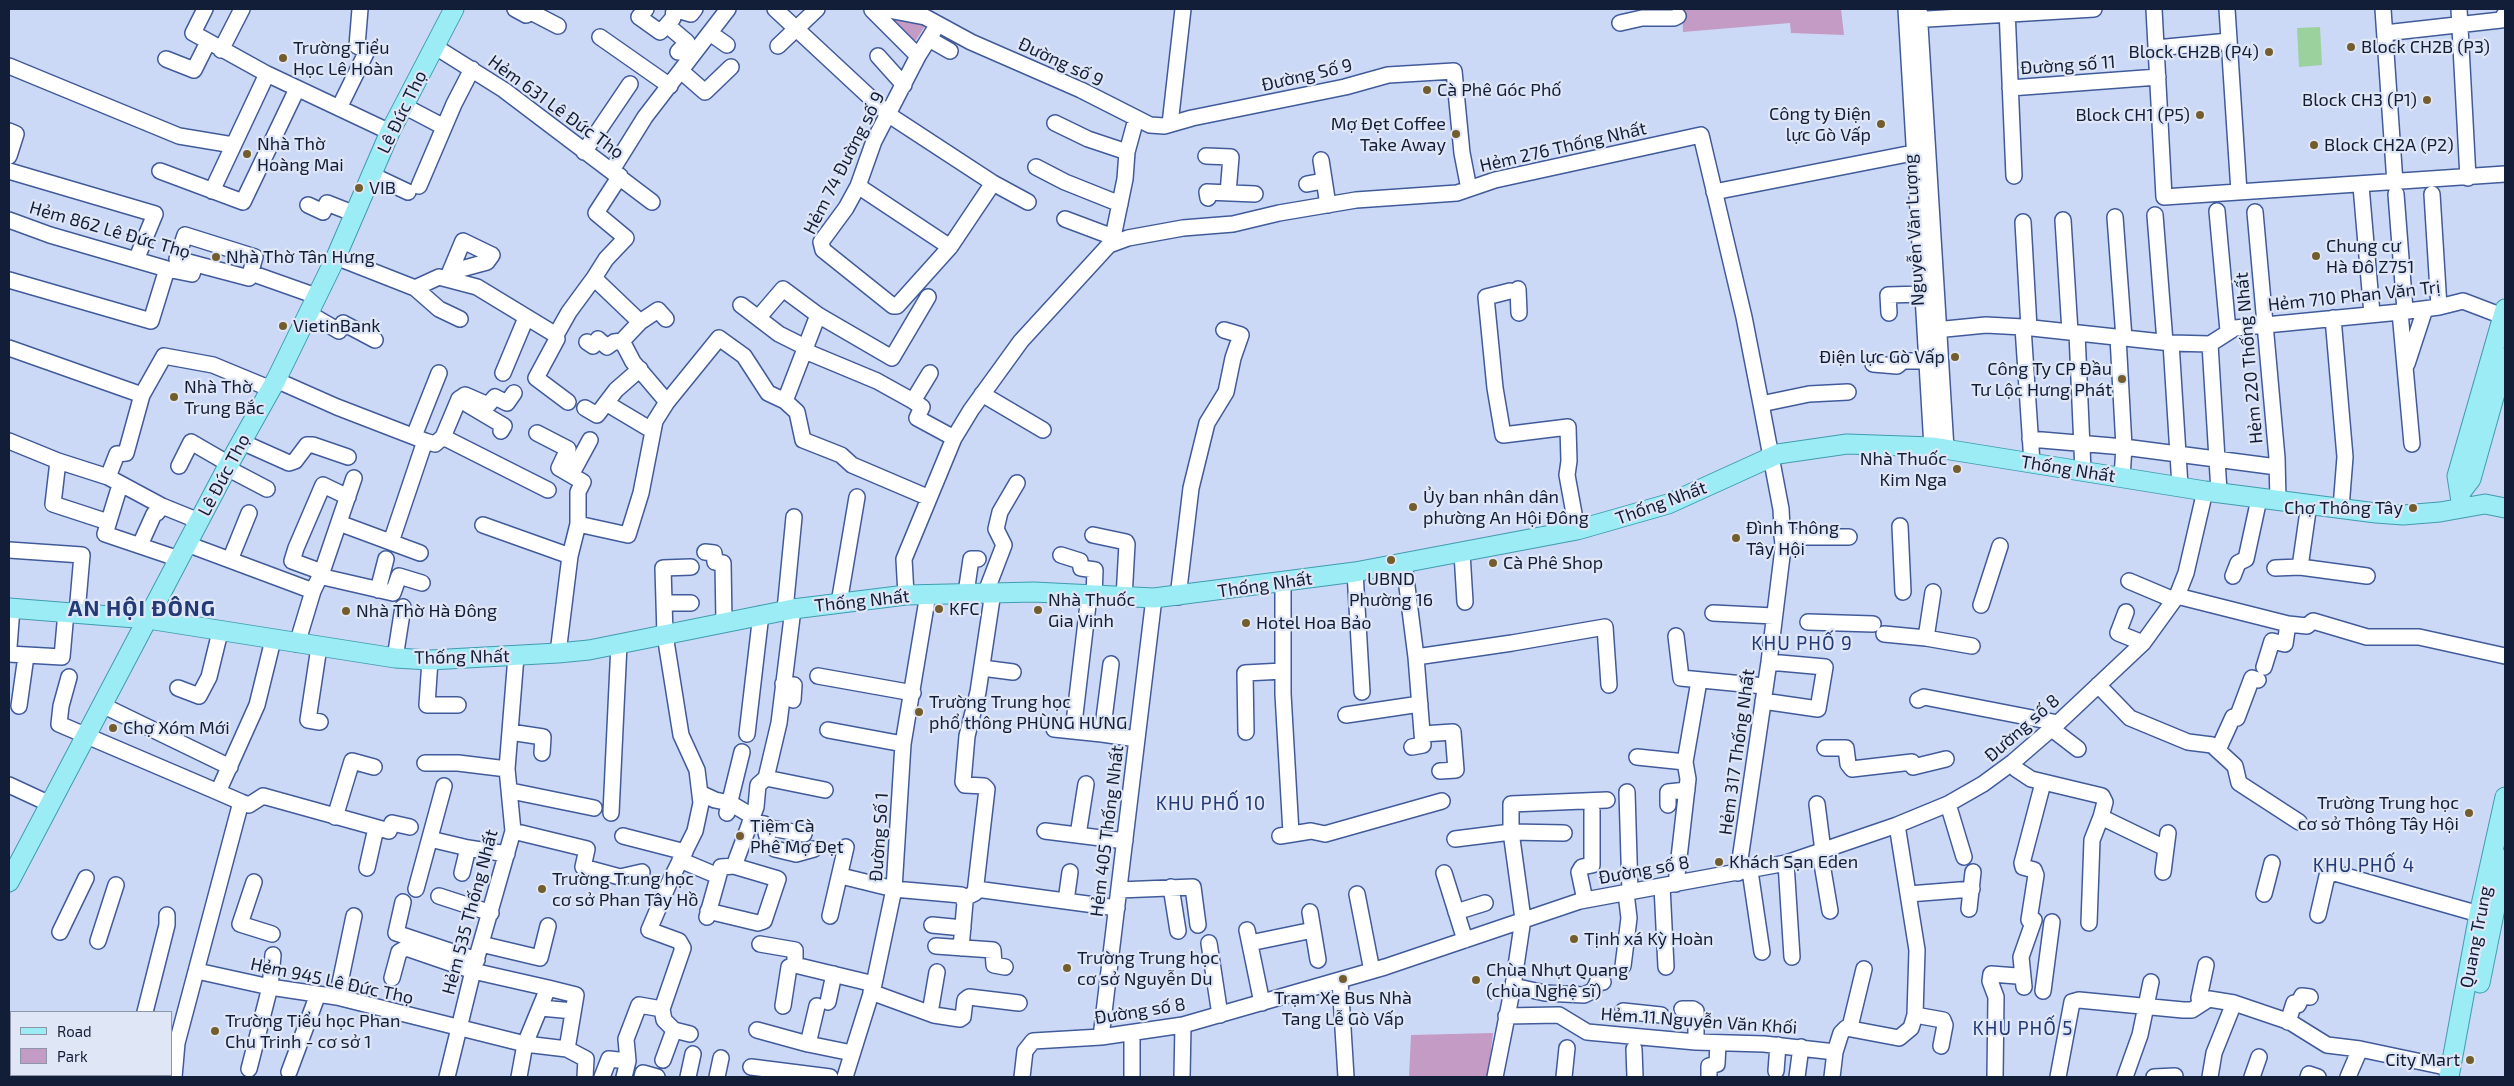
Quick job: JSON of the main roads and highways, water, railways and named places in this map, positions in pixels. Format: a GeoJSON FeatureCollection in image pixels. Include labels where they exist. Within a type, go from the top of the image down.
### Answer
{"type":"FeatureCollection","features":[{"type":"Feature","properties":{"kind":"main road","name":"Lê Đức Thọ"},"geometry":{"type":"LineString","coordinates":[[9,882],[199,520],[273,385],[336,256],[390,132],[454,9]]}},
{"type":"Feature","properties":{"kind":"main road"},"geometry":{"type":"LineString","coordinates":[[2462,500],[2457,476],[2505,314]]}},
{"type":"Feature","properties":{"kind":"main road"},"geometry":{"type":"LineString","coordinates":[[2462,500],[2471,479],[2505,358]]}},
{"type":"Feature","properties":{"kind":"main road","name":"Thống Nhất"},"geometry":{"type":"LineString","coordinates":[[11,608],[148,619],[220,632],[394,658],[430,660],[558,653],[619,644],[789,609],[906,595],[989,592],[1154,598],[1283,583],[1404,564],[1577,530],[1668,504],[1751,466],[1772,465],[1847,444],[1939,448],[2278,501],[2403,515],[2462,500],[2505,508]]}},
{"type":"Feature","properties":{"kind":"main road","name":"Quang Trung"},"geometry":{"type":"LineString","coordinates":[[2453,1074],[2486,916],[2501,834],[2505,797]]}},
{"type":"Feature","properties":{"kind":"main road","name":"Quang Trung"},"geometry":{"type":"LineString","coordinates":[[2486,916],[2505,859]]}},
{"type":"Feature","properties":{"kind":"place","name":"Block CH2B (P3)"},"geometry":{"type":"Point","coordinates":[2351,47]}},
{"type":"Feature","properties":{"kind":"place","name":"Block CH2B (P4)"},"geometry":{"type":"Point","coordinates":[2269,52]}},
{"type":"Feature","properties":{"kind":"place","name":"Trường Tiểu Học Lê Hoàn"},"geometry":{"type":"Point","coordinates":[283,58]}},
{"type":"Feature","properties":{"kind":"place","name":"Cà Phê Góc Phố"},"geometry":{"type":"Point","coordinates":[1427,90]}},
{"type":"Feature","properties":{"kind":"place","name":"Block CH3 (P1)"},"geometry":{"type":"Point","coordinates":[2427,100]}},
{"type":"Feature","properties":{"kind":"place","name":"Block CH1 (P5)"},"geometry":{"type":"Point","coordinates":[2200,115]}},
{"type":"Feature","properties":{"kind":"place","name":"Công ty Điện lực Gò Vấp"},"geometry":{"type":"Point","coordinates":[1881,124]}},
{"type":"Feature","properties":{"kind":"place","name":"Mợ Đẹt Coffee Take Away"},"geometry":{"type":"Point","coordinates":[1456,134]}},
{"type":"Feature","properties":{"kind":"place","name":"Block CH2A (P2)"},"geometry":{"type":"Point","coordinates":[2314,145]}},
{"type":"Feature","properties":{"kind":"place","name":"Nhà Thờ Hoàng Mai"},"geometry":{"type":"Point","coordinates":[247,154]}},
{"type":"Feature","properties":{"kind":"place","name":"VIB"},"geometry":{"type":"Point","coordinates":[359,188]}},
{"type":"Feature","properties":{"kind":"place","name":"Chung cư Hà Đô Z751"},"geometry":{"type":"Point","coordinates":[2316,256]}},
{"type":"Feature","properties":{"kind":"place","name":"Nhà Thờ Tân Hưng"},"geometry":{"type":"Point","coordinates":[216,257]}},
{"type":"Feature","properties":{"kind":"place","name":"VietinBank"},"geometry":{"type":"Point","coordinates":[283,326]}},
{"type":"Feature","properties":{"kind":"place","name":"Điện lực Gò Vấp"},"geometry":{"type":"Point","coordinates":[1955,357]}},
{"type":"Feature","properties":{"kind":"place","name":"Công Ty CP Đầu Tư Lộc Hưng Phát"},"geometry":{"type":"Point","coordinates":[2122,379]}},
{"type":"Feature","properties":{"kind":"place","name":"Nhà Thờ Trung Bắc"},"geometry":{"type":"Point","coordinates":[174,397]}},
{"type":"Feature","properties":{"kind":"place","name":"Nhà Thuốc Kim Nga"},"geometry":{"type":"Point","coordinates":[1957,469]}},
{"type":"Feature","properties":{"kind":"place","name":"Ủy ban nhân dân phường An Hội Đông"},"geometry":{"type":"Point","coordinates":[1413,507]}},
{"type":"Feature","properties":{"kind":"place","name":"Chợ Thông Tây"},"geometry":{"type":"Point","coordinates":[2413,508]}},
{"type":"Feature","properties":{"kind":"place","name":"Đình Thông Tây Hội"},"geometry":{"type":"Point","coordinates":[1736,538]}},
{"type":"Feature","properties":{"kind":"place","name":"UBND Phường 16"},"geometry":{"type":"Point","coordinates":[1391,560]}},
{"type":"Feature","properties":{"kind":"place","name":"Cà Phê Shop"},"geometry":{"type":"Point","coordinates":[1493,563]}},
{"type":"Feature","properties":{"kind":"place","name":"KFC"},"geometry":{"type":"Point","coordinates":[939,609]}},
{"type":"Feature","properties":{"kind":"place","name":"Nhà Thuốc Gia Vinh"},"geometry":{"type":"Point","coordinates":[1038,610]}},
{"type":"Feature","properties":{"kind":"place","name":"Nhà Thờ Hà Đông"},"geometry":{"type":"Point","coordinates":[346,611]}},
{"type":"Feature","properties":{"kind":"place","name":"Hotel Hoa Bảo"},"geometry":{"type":"Point","coordinates":[1246,623]}},
{"type":"Feature","properties":{"kind":"place","name":"Trường Trung học phổ thông PHÙNG HƯNG"},"geometry":{"type":"Point","coordinates":[919,712]}},
{"type":"Feature","properties":{"kind":"place","name":"Chợ Xóm Mới"},"geometry":{"type":"Point","coordinates":[113,728]}},
{"type":"Feature","properties":{"kind":"place","name":"Trường Trung học cơ sở Thông Tây Hội"},"geometry":{"type":"Point","coordinates":[2469,813]}},
{"type":"Feature","properties":{"kind":"place","name":"Tiệm Cà Phê Mợ Đẹt"},"geometry":{"type":"Point","coordinates":[740,836]}},
{"type":"Feature","properties":{"kind":"place","name":"Khách Sạn Eden"},"geometry":{"type":"Point","coordinates":[1719,862]}},
{"type":"Feature","properties":{"kind":"place","name":"Trường Trung học cơ sở Phan Tây Hồ"},"geometry":{"type":"Point","coordinates":[542,889]}},
{"type":"Feature","properties":{"kind":"place","name":"Tịnh xá Kỳ Hoàn"},"geometry":{"type":"Point","coordinates":[1574,939]}},
{"type":"Feature","properties":{"kind":"place","name":"Trường Trung học cơ sở Nguyễn Du"},"geometry":{"type":"Point","coordinates":[1067,968]}},
{"type":"Feature","properties":{"kind":"place","name":"Trạm Xe Bus Nhà Tang Lễ Gò Vấp"},"geometry":{"type":"Point","coordinates":[1343,979]}},
{"type":"Feature","properties":{"kind":"place","name":"Chùa Nhựt Quang (chùa Nghệ sĩ)"},"geometry":{"type":"Point","coordinates":[1476,980]}},
{"type":"Feature","properties":{"kind":"place","name":"Trường Tiểu học Phan Chu Trinh - cơ sở 1"},"geometry":{"type":"Point","coordinates":[215,1031]}},
{"type":"Feature","properties":{"kind":"place","name":"City Mart"},"geometry":{"type":"Point","coordinates":[2470,1060]}},
{"type":"Feature","properties":{"kind":"district","name":"AN HỘI ĐÔNG"},"geometry":{"type":"Point","coordinates":[142,609]}},
{"type":"Feature","properties":{"kind":"district","name":"KHU PHỐ 9"},"geometry":{"type":"Point","coordinates":[1802,644]}},
{"type":"Feature","properties":{"kind":"district","name":"KHU PHỐ 10"},"geometry":{"type":"Point","coordinates":[1211,804]}},
{"type":"Feature","properties":{"kind":"district","name":"KHU PHỐ 4"},"geometry":{"type":"Point","coordinates":[2364,866]}},
{"type":"Feature","properties":{"kind":"district","name":"KHU PHỐ 5"},"geometry":{"type":"Point","coordinates":[2023,1029]}}]}
